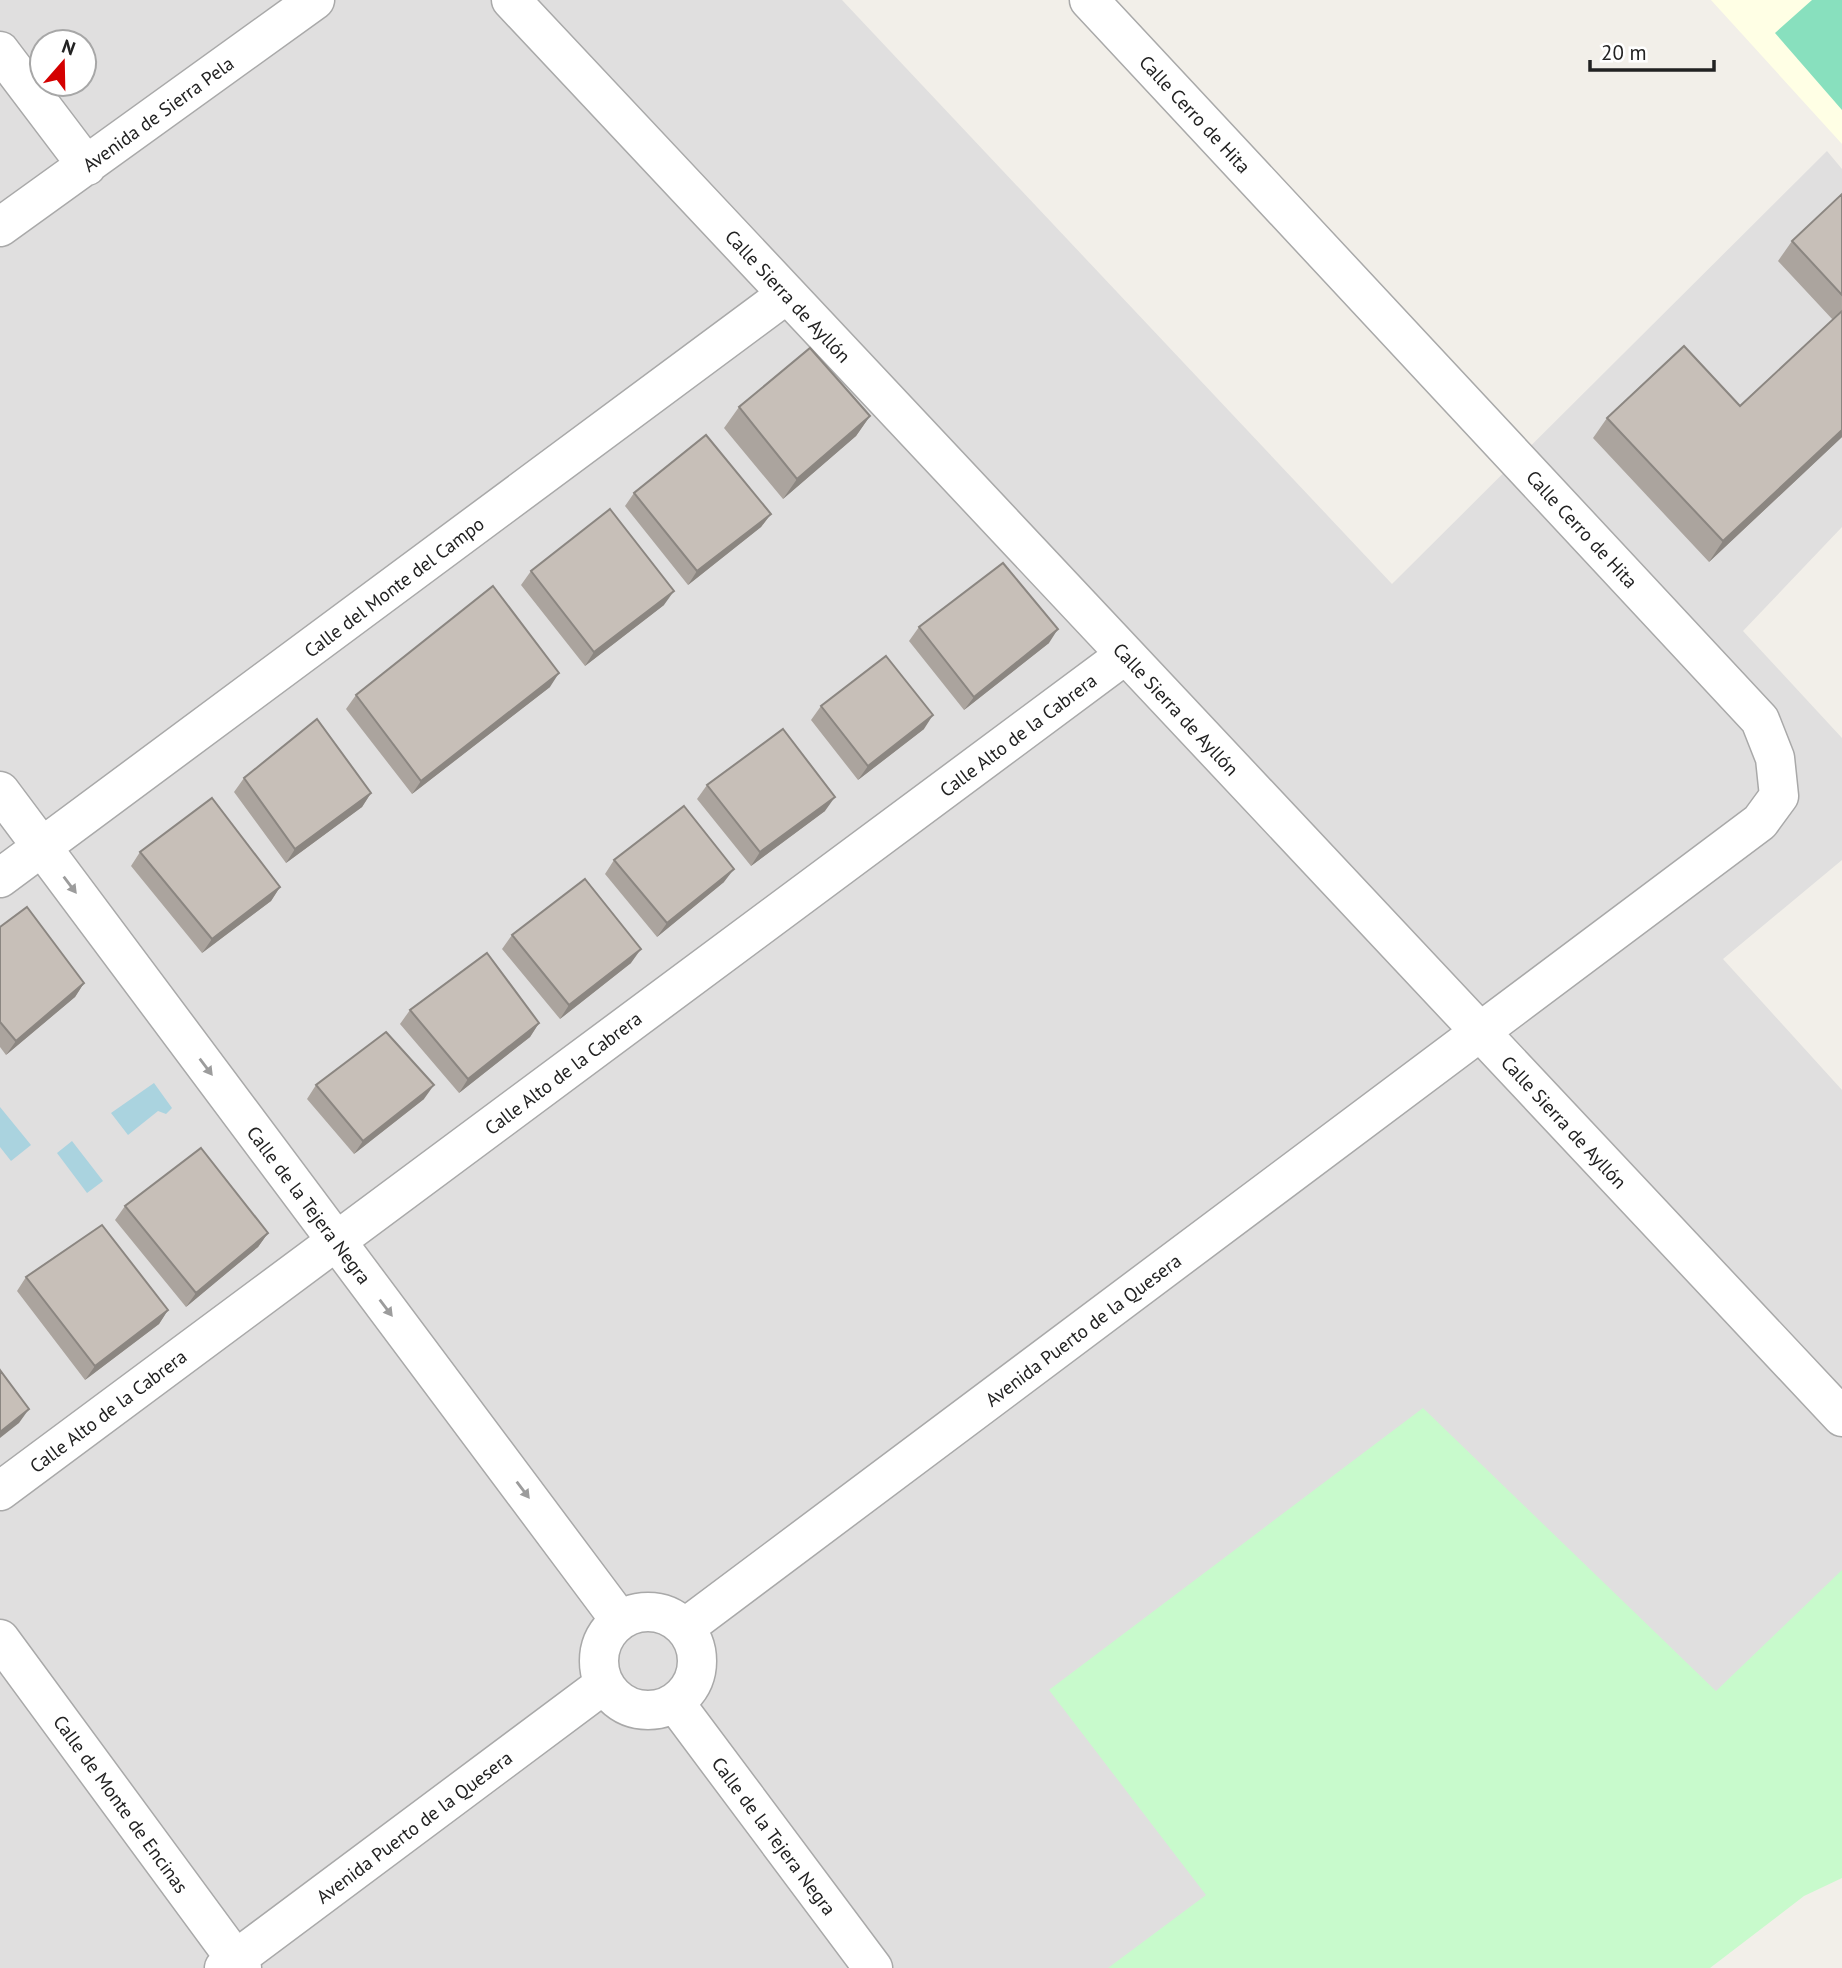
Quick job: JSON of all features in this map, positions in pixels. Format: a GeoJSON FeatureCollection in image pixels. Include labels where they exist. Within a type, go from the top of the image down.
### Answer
{"type":"FeatureCollection","features":[{"type":"Feature","properties":{"kind":"street","name":"Avenida de Sierra Pela"},"geometry":{"type":"LineString","coordinates":[[0,227],[315,0]]}},
{"type":"Feature","properties":{"kind":"street","name":"Calle Sierra de Ayllón"},"geometry":{"type":"LineString","coordinates":[[511,0],[1842,1418]]}},
{"type":"Feature","properties":{"kind":"street","name":"Calle Cerro de Hita"},"geometry":{"type":"LineString","coordinates":[[1088,0],[1760,720],[1775,758],[1779,796],[1760,822],[1480,1033]]}},
{"type":"Feature","properties":{"kind":"street"},"geometry":{"type":"LineString","coordinates":[[0,51],[87,166]]}},
{"type":"Feature","properties":{"kind":"street","name":"Calle del Monte del Campo"},"geometry":{"type":"LineString","coordinates":[[0,878],[787,295]]}},
{"type":"Feature","properties":{"kind":"street","name":"Calle Alto de la Cabrera"},"geometry":{"type":"LineString","coordinates":[[0,1491],[1125,655]]}},
{"type":"Feature","properties":{"kind":"street","name":"Calle de la Tejera Negra"},"geometry":{"type":"LineString","coordinates":[[0,791],[619,1619]]}},
{"type":"Feature","properties":{"kind":"street","name":"Avenida Puerto de la Quesera"},"geometry":{"type":"LineString","coordinates":[[686,1627],[1480,1033]]}},
{"type":"Feature","properties":{"kind":"street"},"geometry":{"type":"LineString","coordinates":[[660,1611],[686,1627],[696,1647],[698,1667],[684,1696],[675,1703],[653,1711],[621,1703],[603,1685],[598,1654],[606,1631],[619,1619],[660,1611]]}},
{"type":"Feature","properties":{"kind":"street","name":"Calle de Monte de Encinas"},"geometry":{"type":"LineString","coordinates":[[0,1639],[234,1965]]}},
{"type":"Feature","properties":{"kind":"street","name":"Avenida Puerto de la Quesera"},"geometry":{"type":"LineString","coordinates":[[234,1965],[603,1685]]}},
{"type":"Feature","properties":{"kind":"street","name":"Calle de la Tejera Negra"},"geometry":{"type":"LineString","coordinates":[[675,1703],[873,1968]]}},
{"type":"Feature","properties":{"kind":"shaded area"},"geometry":{"type":"Polygon","coordinates":[[[0,0],[842,0],[1392,584],[1827,151],[1842,169],[1842,527],[1743,631],[1842,738],[1842,860],[1723,959],[1842,1090],[1842,1716],[1535,1968],[0,1968],[0,0]]]}},
{"type":"Feature","properties":{"kind":"shaded area"},"geometry":{"type":"Polygon","coordinates":[[[1711,0],[1842,0],[1842,144],[1711,0]]]}},
{"type":"Feature","properties":{"kind":"green space"},"geometry":{"type":"Polygon","coordinates":[[[1812,0],[1842,0],[1842,110],[1775,33],[1812,0]]]}},
{"type":"Feature","properties":{"kind":"green space"},"geometry":{"type":"Polygon","coordinates":[[[1423,1408],[1716,1691],[1842,1570],[1842,1878],[1804,1896],[1710,1968],[1108,1968],[1206,1895],[1049,1690],[1423,1408]]]}},
{"type":"Feature","properties":{"kind":"water"},"geometry":{"type":"Polygon","coordinates":[[[154,1083],[172,1108],[166,1114],[158,1111],[128,1135],[111,1113],[154,1083]]]}},
{"type":"Feature","properties":{"kind":"water"},"geometry":{"type":"Polygon","coordinates":[[[0,1107],[31,1145],[11,1161],[0,1147],[0,1107]]]}},
{"type":"Feature","properties":{"kind":"water"},"geometry":{"type":"Polygon","coordinates":[[[72,1141],[103,1181],[87,1193],[57,1153],[72,1141]]]}},
{"type":"Feature","properties":{"kind":"building"},"geometry":{"type":"Polygon","coordinates":[[[1842,194],[1842,295],[1792,241],[1842,194]]]}},
{"type":"Feature","properties":{"kind":"building"},"geometry":{"type":"Polygon","coordinates":[[[1842,311],[1842,430],[1723,541],[1607,418],[1684,346],[1740,406],[1842,311]]]}},
{"type":"Feature","properties":{"kind":"building"},"geometry":{"type":"Polygon","coordinates":[[[810,348],[870,416],[797,479],[739,407],[810,348]]]}},
{"type":"Feature","properties":{"kind":"building"},"geometry":{"type":"Polygon","coordinates":[[[706,435],[771,514],[697,571],[634,493],[706,435]]]}},
{"type":"Feature","properties":{"kind":"building"},"geometry":{"type":"Polygon","coordinates":[[[610,509],[674,591],[594,652],[531,571],[610,509]]]}},
{"type":"Feature","properties":{"kind":"building"},"geometry":{"type":"Polygon","coordinates":[[[1003,563],[1058,629],[974,697],[919,627],[1003,563]]]}},
{"type":"Feature","properties":{"kind":"building"},"geometry":{"type":"Polygon","coordinates":[[[493,586],[559,673],[421,781],[356,695],[493,586]]]}},
{"type":"Feature","properties":{"kind":"building"},"geometry":{"type":"Polygon","coordinates":[[[886,656],[933,715],[868,766],[821,706],[886,656]]]}},
{"type":"Feature","properties":{"kind":"building"},"geometry":{"type":"Polygon","coordinates":[[[317,719],[371,793],[295,849],[244,778],[317,719]]]}},
{"type":"Feature","properties":{"kind":"building"},"geometry":{"type":"Polygon","coordinates":[[[783,729],[835,797],[760,852],[707,785],[783,729]]]}},
{"type":"Feature","properties":{"kind":"building"},"geometry":{"type":"Polygon","coordinates":[[[212,798],[280,887],[212,939],[140,852],[212,798]]]}},
{"type":"Feature","properties":{"kind":"building"},"geometry":{"type":"Polygon","coordinates":[[[684,806],[734,869],[667,923],[614,860],[684,806]]]}},
{"type":"Feature","properties":{"kind":"building"},"geometry":{"type":"Polygon","coordinates":[[[585,879],[641,949],[569,1005],[512,935],[585,879]]]}},
{"type":"Feature","properties":{"kind":"building"},"geometry":{"type":"Polygon","coordinates":[[[27,907],[84,983],[16,1041],[0,1022],[0,927],[27,907]]]}},
{"type":"Feature","properties":{"kind":"building"},"geometry":{"type":"Polygon","coordinates":[[[487,953],[539,1023],[468,1079],[410,1010],[487,953]]]}},
{"type":"Feature","properties":{"kind":"building"},"geometry":{"type":"Polygon","coordinates":[[[386,1032],[434,1085],[363,1141],[316,1085],[386,1032]]]}},
{"type":"Feature","properties":{"kind":"building"},"geometry":{"type":"Polygon","coordinates":[[[201,1148],[268,1233],[196,1293],[125,1206],[201,1148]]]}},
{"type":"Feature","properties":{"kind":"building"},"geometry":{"type":"Polygon","coordinates":[[[102,1225],[168,1310],[95,1366],[26,1277],[102,1225]]]}},
{"type":"Feature","properties":{"kind":"building"},"geometry":{"type":"Polygon","coordinates":[[[0,1370],[29,1409],[0,1432],[0,1370]]]}}]}
